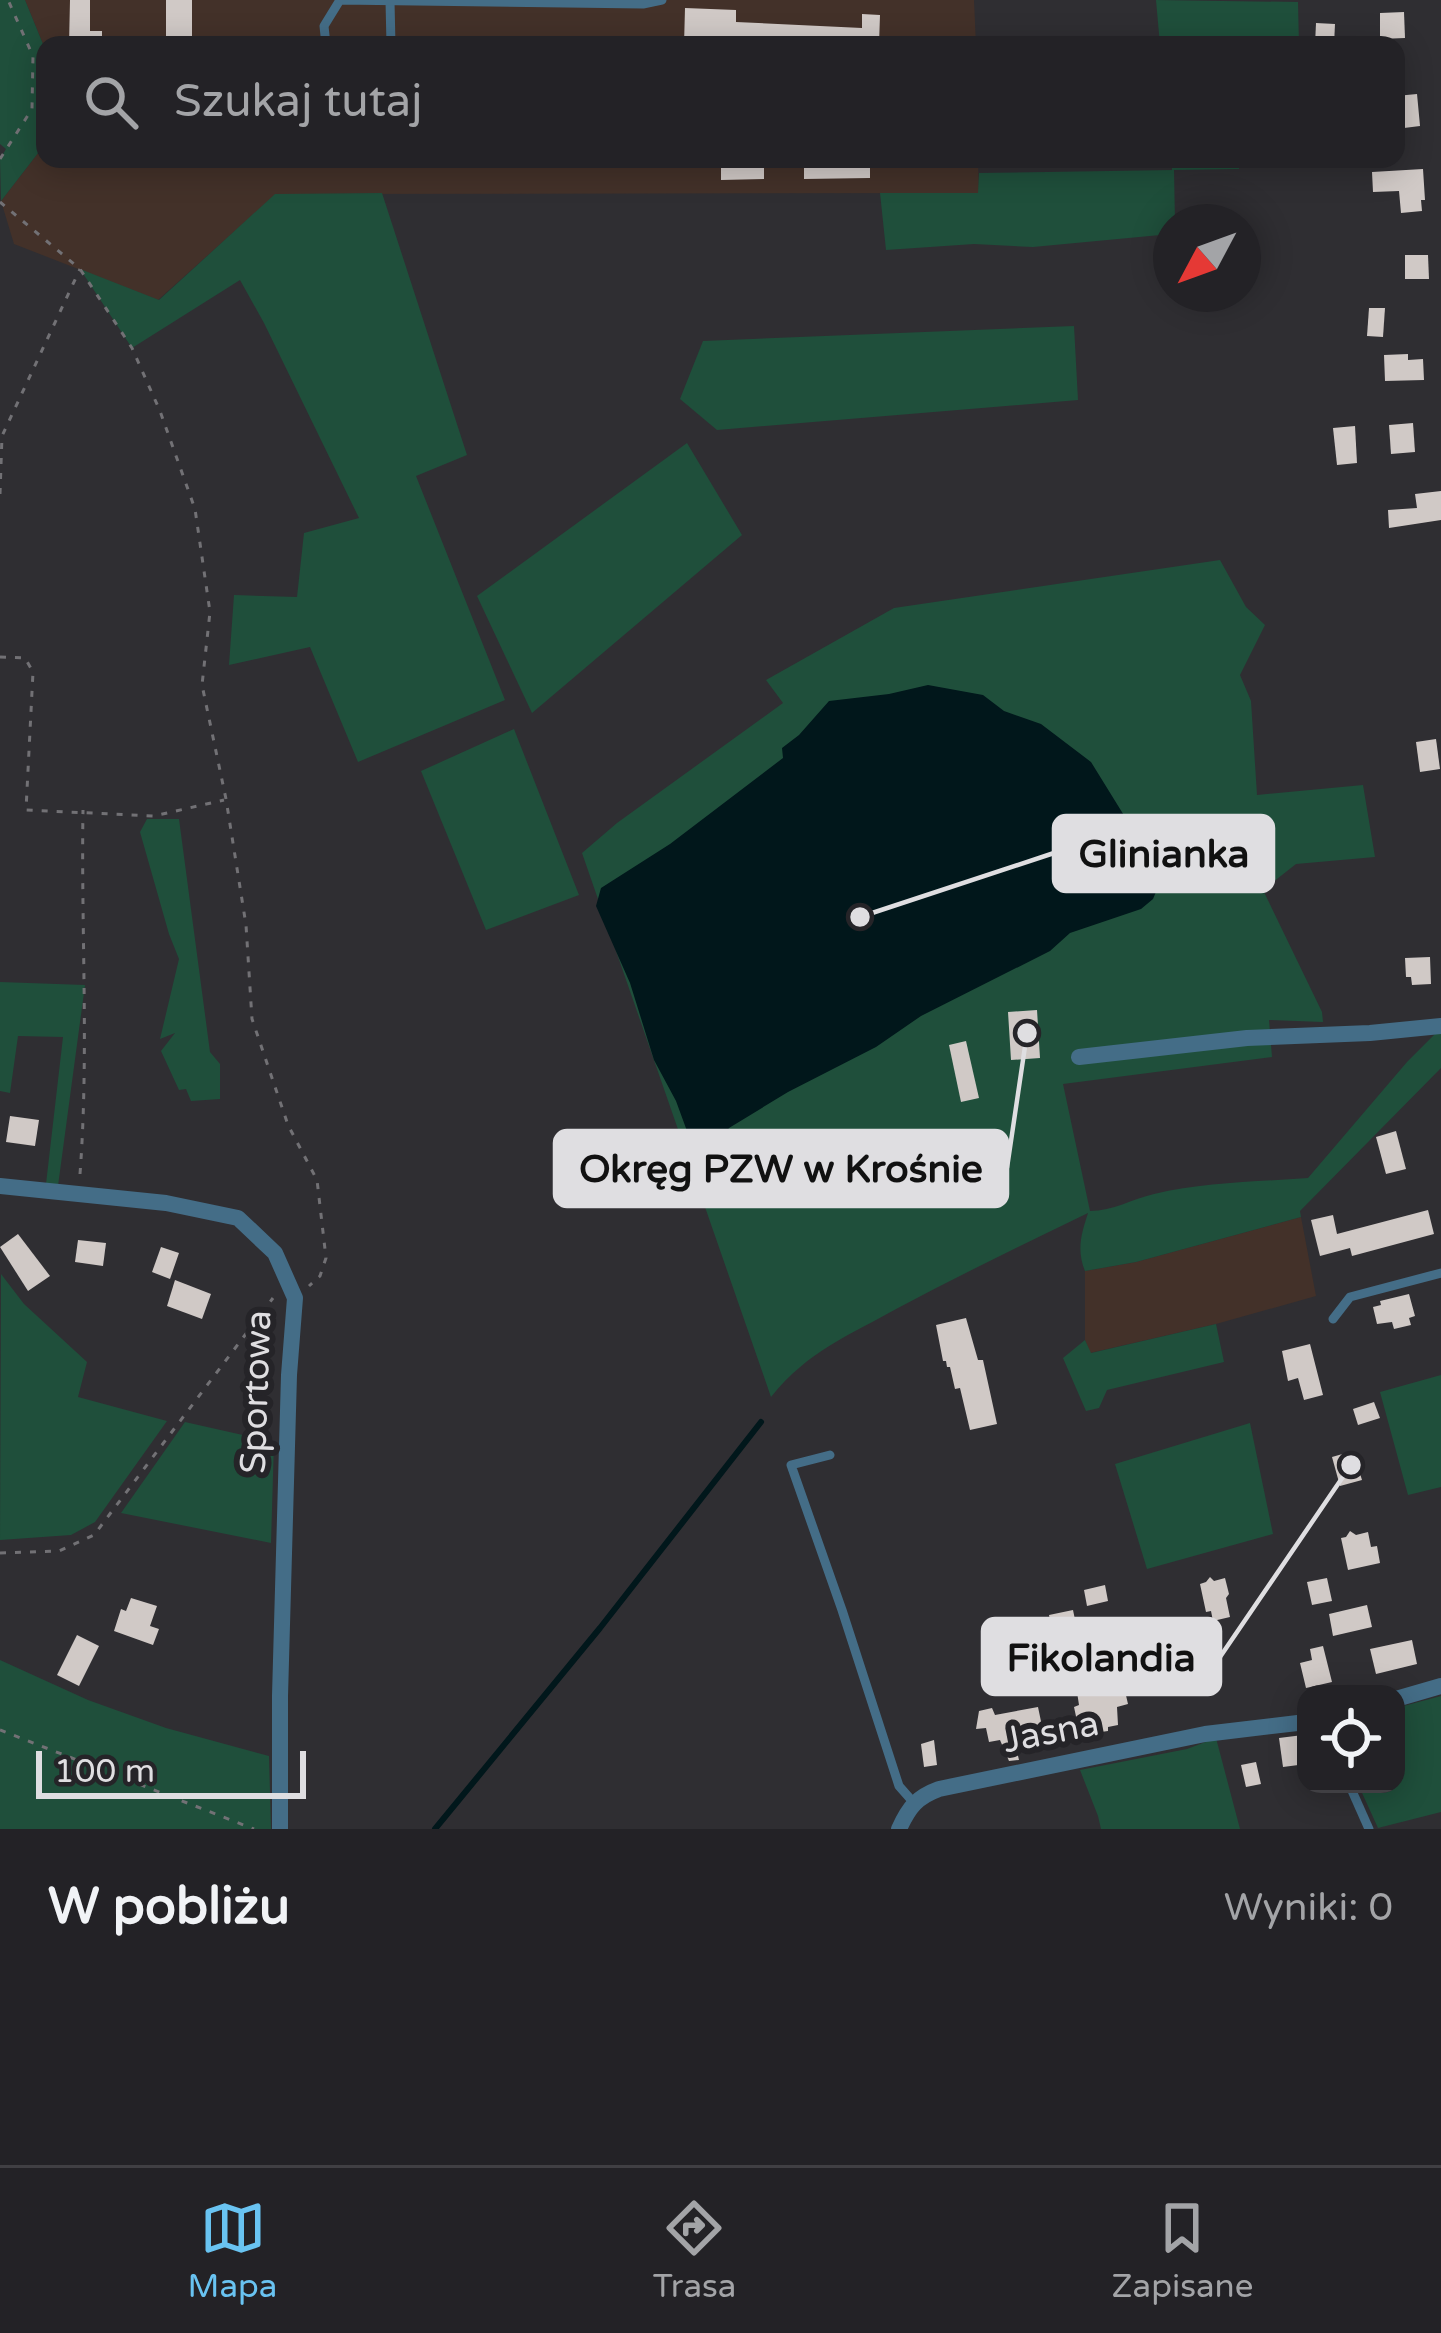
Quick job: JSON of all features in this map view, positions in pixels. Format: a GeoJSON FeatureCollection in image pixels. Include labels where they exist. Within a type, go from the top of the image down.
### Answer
{"type":"FeatureCollection","features":[{"type":"Feature","properties":{"kind":"street"},"geometry":{"type":"LineString","coordinates":[[1079,1057],[1247,1038],[1370,1034],[1441,1026]]}},
{"type":"Feature","properties":{"kind":"street","name":"Sportowa"},"geometry":{"type":"LineString","coordinates":[[0,1186],[166,1203],[238,1218],[274,1253],[291,1289],[280,1829]]}},
{"type":"Feature","properties":{"kind":"street"},"geometry":{"type":"LineString","coordinates":[[1405,1697],[1441,1686]]}},
{"type":"Feature","properties":{"kind":"street","name":"Jasna"},"geometry":{"type":"LineString","coordinates":[[914,1803],[919,1796],[969,1782],[1205,1734],[1297,1723]]}},
{"type":"Feature","properties":{"kind":"street"},"geometry":{"type":"LineString","coordinates":[[899,1829],[914,1803]]}},
{"type":"Feature","properties":{"kind":"lane"},"geometry":{"type":"LineString","coordinates":[[325,36],[323,26],[340,0],[643,4],[662,0]]}},
{"type":"Feature","properties":{"kind":"lane"},"geometry":{"type":"LineString","coordinates":[[390,1],[391,36]]}},
{"type":"Feature","properties":{"kind":"lane"},"geometry":{"type":"LineString","coordinates":[[1333,1318],[1350,1297],[1441,1273]]}},
{"type":"Feature","properties":{"kind":"lane"},"geometry":{"type":"LineString","coordinates":[[830,1455],[791,1465],[898,1786],[914,1803]]}},
{"type":"Feature","properties":{"kind":"lane"},"geometry":{"type":"LineString","coordinates":[[1353,1793],[1369,1829]]}},
{"type":"Feature","properties":{"kind":"path"},"geometry":{"type":"LineString","coordinates":[[0,159],[32,109],[32,56],[8,0]]}},
{"type":"Feature","properties":{"kind":"path"},"geometry":{"type":"LineString","coordinates":[[0,202],[80,269],[132,348],[196,509],[210,612],[202,685],[246,925],[252,1019],[288,1126],[316,1180],[326,1258],[320,1276],[291,1289],[94,1535],[59,1551],[0,1553]]}},
{"type":"Feature","properties":{"kind":"path"},"geometry":{"type":"LineString","coordinates":[[0,494],[2,436],[80,269]]}},
{"type":"Feature","properties":{"kind":"path"},"geometry":{"type":"LineString","coordinates":[[0,657],[25,658],[33,672],[26,809],[154,816],[226,800]]}},
{"type":"Feature","properties":{"kind":"path"},"geometry":{"type":"LineString","coordinates":[[83,811],[85,1060],[79,1182],[85,1194]]}},
{"type":"Feature","properties":{"kind":"path"},"geometry":{"type":"LineString","coordinates":[[0,1730],[254,1829]]}},
{"type":"Feature","properties":{"kind":"shaded area"},"geometry":{"type":"Polygon","coordinates":[[[25,0],[974,0],[976,36],[40,36],[25,0]]]}},
{"type":"Feature","properties":{"kind":"shaded area"},"geometry":{"type":"Polygon","coordinates":[[[36,156],[36,168],[978,168],[979,193],[276,194],[158,300],[14,244],[1,201],[36,156]]]}},
{"type":"Feature","properties":{"kind":"shaded area"},"geometry":{"type":"Polygon","coordinates":[[[1301,1217],[1316,1296],[1090,1353],[1085,1340],[1085,1271],[1136,1262],[1301,1217]]]}},
{"type":"Feature","properties":{"kind":"green space"},"geometry":{"type":"Polygon","coordinates":[[[0,0],[25,0],[40,36],[36,36],[36,156],[1,201],[0,159],[6,149],[0,144],[0,0]]]}},
{"type":"Feature","properties":{"kind":"green space"},"geometry":{"type":"Polygon","coordinates":[[[1156,0],[1298,2],[1299,36],[1159,36],[1156,0]]]}},
{"type":"Feature","properties":{"kind":"green space"},"geometry":{"type":"Polygon","coordinates":[[[1239,168],[1174,170],[1175,204],[1153,204],[1153,236],[1033,247],[974,244],[886,250],[880,193],[978,193],[979,173],[1239,168]]]}},
{"type":"Feature","properties":{"kind":"green space"},"geometry":{"type":"Polygon","coordinates":[[[382,193],[467,455],[416,476],[505,700],[358,762],[310,647],[229,665],[234,595],[297,597],[304,533],[359,518],[240,280],[132,348],[80,269],[159,300],[275,194],[382,193]]]}},
{"type":"Feature","properties":{"kind":"green space"},"geometry":{"type":"Polygon","coordinates":[[[1074,326],[1078,400],[717,430],[680,399],[703,341],[1074,326]]]}},
{"type":"Feature","properties":{"kind":"green space"},"geometry":{"type":"Polygon","coordinates":[[[687,443],[742,535],[532,713],[477,596],[687,443]]]}},
{"type":"Feature","properties":{"kind":"green space"},"geometry":{"type":"Polygon","coordinates":[[[1220,560],[1246,607],[1265,625],[1240,675],[1251,701],[1257,795],[1363,785],[1375,857],[1296,864],[1263,890],[1323,1022],[1269,1020],[1272,1057],[1063,1084],[1090,1211],[1192,1187],[1308,1178],[1438,1031],[1441,1068],[1300,1211],[1301,1217],[1136,1262],[1085,1271],[1080,1248],[1088,1213],[846,1336],[799,1368],[771,1397],[582,853],[783,703],[766,680],[894,608],[1220,560]]]}},
{"type":"Feature","properties":{"kind":"green space"},"geometry":{"type":"Polygon","coordinates":[[[514,729],[579,895],[486,930],[421,771],[514,729]]]}},
{"type":"Feature","properties":{"kind":"green space"},"geometry":{"type":"Polygon","coordinates":[[[147,819],[179,819],[210,1052],[220,1064],[220,1099],[191,1101],[186,1089],[179,1090],[161,1051],[175,1033],[160,1039],[179,959],[140,832],[147,819]]]}},
{"type":"Feature","properties":{"kind":"green space"},"geometry":{"type":"Polygon","coordinates":[[[0,982],[85,985],[58,1186],[46,1184],[63,1037],[18,1036],[10,1093],[0,1091],[0,982]]]}},
{"type":"Feature","properties":{"kind":"green space"},"geometry":{"type":"Polygon","coordinates":[[[1,1274],[24,1304],[87,1362],[78,1397],[167,1421],[95,1522],[71,1535],[0,1540],[1,1274]]]}},
{"type":"Feature","properties":{"kind":"green space"},"geometry":{"type":"Polygon","coordinates":[[[1216,1324],[1224,1362],[1107,1390],[1099,1408],[1086,1411],[1063,1358],[1085,1340],[1091,1353],[1216,1324]]]}},
{"type":"Feature","properties":{"kind":"green space"},"geometry":{"type":"Polygon","coordinates":[[[1441,1375],[1441,1487],[1408,1495],[1380,1392],[1441,1375]]]}},
{"type":"Feature","properties":{"kind":"green space"},"geometry":{"type":"Polygon","coordinates":[[[185,1422],[274,1442],[271,1543],[121,1513],[185,1422]]]}},
{"type":"Feature","properties":{"kind":"green space"},"geometry":{"type":"Polygon","coordinates":[[[1250,1423],[1273,1534],[1147,1569],[1115,1464],[1250,1423]]]}},
{"type":"Feature","properties":{"kind":"green space"},"geometry":{"type":"Polygon","coordinates":[[[0,1660],[88,1700],[166,1728],[269,1756],[271,1829],[0,1829],[0,1660]]]}},
{"type":"Feature","properties":{"kind":"green space"},"geometry":{"type":"Polygon","coordinates":[[[1441,1696],[1441,1812],[1378,1828],[1362,1793],[1405,1793],[1405,1706],[1441,1696]]]}},
{"type":"Feature","properties":{"kind":"green space"},"geometry":{"type":"Polygon","coordinates":[[[1216,1738],[1240,1829],[1101,1829],[1080,1770],[1187,1749],[1216,1738]]]}},
{"type":"Feature","properties":{"kind":"water"},"geometry":{"type":"Polygon","coordinates":[[[928,685],[983,695],[1004,711],[1041,724],[1091,762],[1125,817],[1158,887],[1153,899],[1141,909],[1070,933],[1050,951],[921,1016],[876,1047],[729,1128],[723,1137],[703,1144],[687,1131],[654,1060],[630,983],[596,906],[601,888],[670,844],[783,758],[782,748],[829,701],[928,685]]]}},
{"type":"Feature","properties":{"kind":"building"},"geometry":{"type":"Polygon","coordinates":[[[70,0],[90,0],[90,31],[102,31],[102,36],[69,36],[70,0]]]}},
{"type":"Feature","properties":{"kind":"building"},"geometry":{"type":"Polygon","coordinates":[[[166,0],[192,0],[192,36],[166,36],[166,0]]]}},
{"type":"Feature","properties":{"kind":"building"},"geometry":{"type":"Polygon","coordinates":[[[685,8],[736,10],[736,22],[862,28],[862,14],[880,15],[879,36],[684,36],[685,8]]]}},
{"type":"Feature","properties":{"kind":"building"},"geometry":{"type":"Polygon","coordinates":[[[1404,12],[1405,36],[1380,36],[1380,13],[1404,12]]]}},
{"type":"Feature","properties":{"kind":"building"},"geometry":{"type":"Polygon","coordinates":[[[1316,23],[1335,24],[1334,36],[1315,36],[1316,23]]]}},
{"type":"Feature","properties":{"kind":"building"},"geometry":{"type":"Polygon","coordinates":[[[1417,94],[1420,126],[1405,128],[1405,95],[1417,94]]]}},
{"type":"Feature","properties":{"kind":"building"},"geometry":{"type":"Polygon","coordinates":[[[721,168],[764,168],[764,179],[721,180],[721,168]]]}},
{"type":"Feature","properties":{"kind":"building"},"geometry":{"type":"Polygon","coordinates":[[[804,168],[870,168],[870,178],[804,179],[804,168]]]}},
{"type":"Feature","properties":{"kind":"building"},"geometry":{"type":"Polygon","coordinates":[[[1423,169],[1422,211],[1401,213],[1399,191],[1373,192],[1372,172],[1423,169]]]}},
{"type":"Feature","properties":{"kind":"building"},"geometry":{"type":"Polygon","coordinates":[[[1405,255],[1428,255],[1429,279],[1405,279],[1405,255]]]}},
{"type":"Feature","properties":{"kind":"building"},"geometry":{"type":"Polygon","coordinates":[[[1369,308],[1385,308],[1383,337],[1367,336],[1369,308]]]}},
{"type":"Feature","properties":{"kind":"building"},"geometry":{"type":"Polygon","coordinates":[[[1408,354],[1408,360],[1423,359],[1424,380],[1385,381],[1384,355],[1408,354]]]}},
{"type":"Feature","properties":{"kind":"building"},"geometry":{"type":"Polygon","coordinates":[[[1413,423],[1415,452],[1391,454],[1389,425],[1413,423]]]}},
{"type":"Feature","properties":{"kind":"building"},"geometry":{"type":"Polygon","coordinates":[[[1355,426],[1357,463],[1337,465],[1333,428],[1355,426]]]}},
{"type":"Feature","properties":{"kind":"building"},"geometry":{"type":"Polygon","coordinates":[[[1441,491],[1441,520],[1389,528],[1388,510],[1417,508],[1415,494],[1441,491]]]}},
{"type":"Feature","properties":{"kind":"building"},"geometry":{"type":"Polygon","coordinates":[[[1436,739],[1440,769],[1420,772],[1416,742],[1436,739]]]}},
{"type":"Feature","properties":{"kind":"building"},"geometry":{"type":"Polygon","coordinates":[[[1430,957],[1431,984],[1412,985],[1411,977],[1406,977],[1405,958],[1430,957]]]}},
{"type":"Feature","properties":{"kind":"building"},"geometry":{"type":"Polygon","coordinates":[[[1037,1010],[1040,1058],[1011,1060],[1008,1012],[1037,1010]]]}},
{"type":"Feature","properties":{"kind":"building"},"geometry":{"type":"Polygon","coordinates":[[[966,1041],[979,1098],[961,1102],[949,1045],[966,1041]]]}},
{"type":"Feature","properties":{"kind":"building"},"geometry":{"type":"Polygon","coordinates":[[[10,1116],[39,1120],[35,1146],[6,1142],[10,1116]]]}},
{"type":"Feature","properties":{"kind":"building"},"geometry":{"type":"Polygon","coordinates":[[[1396,1131],[1406,1169],[1386,1174],[1376,1137],[1396,1131]]]}},
{"type":"Feature","properties":{"kind":"building"},"geometry":{"type":"Polygon","coordinates":[[[1428,1210],[1434,1234],[1352,1256],[1350,1248],[1320,1256],[1311,1220],[1333,1215],[1337,1234],[1428,1210]]]}},
{"type":"Feature","properties":{"kind":"building"},"geometry":{"type":"Polygon","coordinates":[[[18,1234],[50,1276],[28,1291],[0,1247],[18,1234]]]}},
{"type":"Feature","properties":{"kind":"building"},"geometry":{"type":"Polygon","coordinates":[[[78,1240],[106,1243],[103,1266],[75,1262],[78,1240]]]}},
{"type":"Feature","properties":{"kind":"building"},"geometry":{"type":"Polygon","coordinates":[[[161,1247],[179,1253],[170,1279],[152,1272],[161,1247]]]}},
{"type":"Feature","properties":{"kind":"building"},"geometry":{"type":"Polygon","coordinates":[[[175,1280],[211,1294],[202,1319],[167,1306],[175,1280]]]}},
{"type":"Feature","properties":{"kind":"building"},"geometry":{"type":"Polygon","coordinates":[[[1409,1294],[1415,1316],[1409,1318],[1411,1325],[1394,1329],[1392,1322],[1377,1324],[1373,1307],[1409,1294]]]}},
{"type":"Feature","properties":{"kind":"building"},"geometry":{"type":"Polygon","coordinates":[[[966,1318],[978,1360],[983,1360],[997,1424],[970,1430],[960,1388],[955,1389],[950,1367],[943,1361],[936,1325],[966,1318]]]}},
{"type":"Feature","properties":{"kind":"building"},"geometry":{"type":"Polygon","coordinates":[[[1310,1344],[1323,1395],[1304,1400],[1298,1378],[1288,1381],[1282,1351],[1310,1344]]]}},
{"type":"Feature","properties":{"kind":"building"},"geometry":{"type":"Polygon","coordinates":[[[1374,1402],[1380,1418],[1358,1425],[1353,1409],[1374,1402]]]}},
{"type":"Feature","properties":{"kind":"building"},"geometry":{"type":"Polygon","coordinates":[[[1353,1451],[1362,1480],[1340,1486],[1332,1457],[1353,1451]]]}},
{"type":"Feature","properties":{"kind":"building"},"geometry":{"type":"Polygon","coordinates":[[[1350,1531],[1356,1535],[1368,1532],[1380,1563],[1348,1570],[1341,1538],[1350,1531]]]}},
{"type":"Feature","properties":{"kind":"building"},"geometry":{"type":"Polygon","coordinates":[[[1210,1577],[1214,1581],[1225,1578],[1230,1617],[1213,1621],[1211,1611],[1206,1612],[1200,1584],[1210,1577]]]}},
{"type":"Feature","properties":{"kind":"building"},"geometry":{"type":"Polygon","coordinates":[[[1327,1578],[1332,1601],[1312,1605],[1307,1582],[1327,1578]]]}},
{"type":"Feature","properties":{"kind":"building"},"geometry":{"type":"Polygon","coordinates":[[[1105,1585],[1108,1601],[1087,1606],[1084,1590],[1105,1585]]]}},
{"type":"Feature","properties":{"kind":"building"},"geometry":{"type":"Polygon","coordinates":[[[131,1598],[157,1606],[150,1626],[159,1629],[153,1645],[114,1631],[121,1609],[126,1611],[131,1598]]]}},
{"type":"Feature","properties":{"kind":"building"},"geometry":{"type":"Polygon","coordinates":[[[1367,1605],[1372,1627],[1333,1636],[1329,1614],[1367,1605]]]}},
{"type":"Feature","properties":{"kind":"building"},"geometry":{"type":"Polygon","coordinates":[[[1073,1610],[1079,1639],[1068,1646],[1055,1644],[1049,1615],[1073,1610]]]}},
{"type":"Feature","properties":{"kind":"building"},"geometry":{"type":"Polygon","coordinates":[[[77,1635],[99,1646],[79,1686],[57,1675],[77,1635]]]}},
{"type":"Feature","properties":{"kind":"building"},"geometry":{"type":"Polygon","coordinates":[[[1412,1640],[1417,1664],[1376,1674],[1370,1649],[1412,1640]]]}},
{"type":"Feature","properties":{"kind":"building"},"geometry":{"type":"Polygon","coordinates":[[[1323,1646],[1332,1682],[1305,1685],[1300,1663],[1312,1660],[1310,1649],[1323,1646]]]}},
{"type":"Feature","properties":{"kind":"building"},"geometry":{"type":"Polygon","coordinates":[[[1100,1687],[1100,1691],[1124,1687],[1128,1704],[1117,1707],[1118,1725],[1080,1735],[1074,1707],[1079,1705],[1077,1692],[1100,1687]]]}},
{"type":"Feature","properties":{"kind":"building"},"geometry":{"type":"Polygon","coordinates":[[[1038,1707],[1043,1731],[1013,1735],[1019,1760],[1009,1761],[1000,1740],[989,1742],[986,1728],[976,1729],[979,1711],[992,1708],[995,1715],[1038,1707]]]}},
{"type":"Feature","properties":{"kind":"building"},"geometry":{"type":"Polygon","coordinates":[[[1297,1736],[1297,1765],[1283,1767],[1279,1738],[1297,1736]]]}},
{"type":"Feature","properties":{"kind":"building"},"geometry":{"type":"Polygon","coordinates":[[[934,1740],[937,1765],[924,1767],[921,1744],[934,1740]]]}},
{"type":"Feature","properties":{"kind":"building"},"geometry":{"type":"Polygon","coordinates":[[[1256,1762],[1261,1784],[1246,1787],[1241,1765],[1256,1762]]]}},
{"type":"Feature","properties":{"kind":"waterway"},"geometry":{"type":"LineString","coordinates":[[435,1829],[761,1422]]}},
{"type":"Feature","properties":{"kind":"place","name":"Glinianka"},"geometry":{"type":"Point","coordinates":[860,917]}},
{"type":"Feature","properties":{"kind":"place","name":"Okręg PZW w Krośnie"},"geometry":{"type":"Point","coordinates":[1027,1033]}},
{"type":"Feature","properties":{"kind":"place","name":"Fikolandia"},"geometry":{"type":"Point","coordinates":[1351,1465]}}]}
